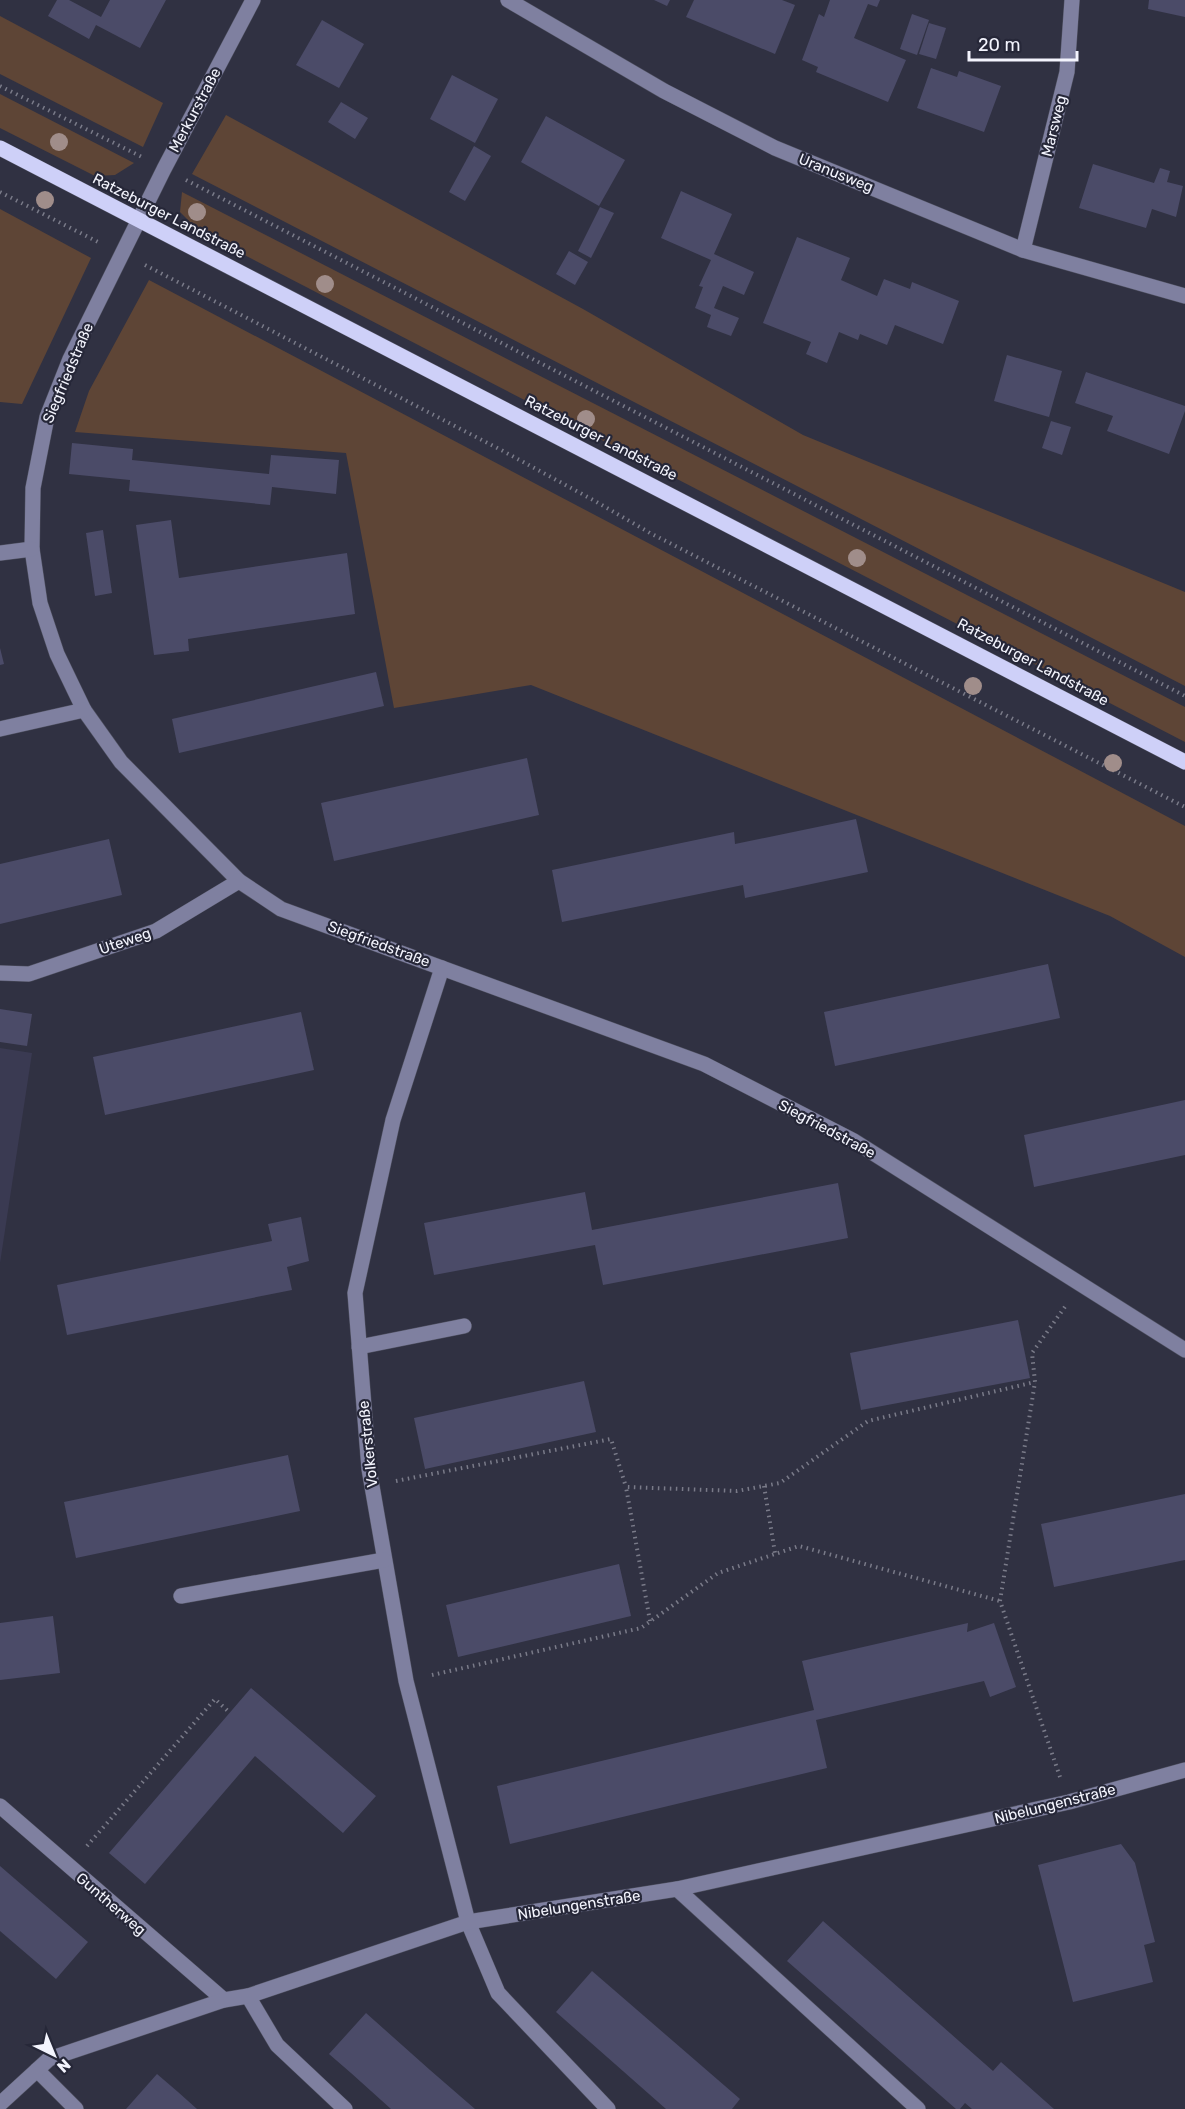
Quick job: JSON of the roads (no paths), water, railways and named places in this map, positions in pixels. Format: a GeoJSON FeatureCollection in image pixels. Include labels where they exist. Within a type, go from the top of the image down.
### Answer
{"type":"FeatureCollection","features":[{"type":"Feature","properties":{"kind":"main road","name":"Ratzeburger Landstraße"},"geometry":{"type":"LineString","coordinates":[[0,148],[1185,762]]}},
{"type":"Feature","properties":{"kind":"street","name":"Merkurstraße"},"geometry":{"type":"LineString","coordinates":[[139,221],[253,0]]}},
{"type":"Feature","properties":{"kind":"street","name":"Uranusweg"},"geometry":{"type":"LineString","coordinates":[[508,0],[664,91],[775,148],[1023,250],[1185,296]]}},
{"type":"Feature","properties":{"kind":"street","name":"Marsweg"},"geometry":{"type":"LineString","coordinates":[[1023,250],[1067,72],[1072,0]]}},
{"type":"Feature","properties":{"kind":"street","name":"Siegfriedstraße"},"geometry":{"type":"LineString","coordinates":[[139,221],[70,359],[47,417],[33,488],[32,549],[40,603],[57,654],[84,710],[122,762],[239,880],[281,909],[704,1064],[854,1141],[1185,1350]]}},
{"type":"Feature","properties":{"kind":"street"},"geometry":{"type":"LineString","coordinates":[[0,553],[32,549]]}},
{"type":"Feature","properties":{"kind":"street"},"geometry":{"type":"LineString","coordinates":[[0,729],[84,710]]}},
{"type":"Feature","properties":{"kind":"street","name":"Uteweg"},"geometry":{"type":"LineString","coordinates":[[0,973],[28,974],[156,931],[239,880]]}},
{"type":"Feature","properties":{"kind":"street","name":"Volkerstraße"},"geometry":{"type":"LineString","coordinates":[[442,968],[393,1120],[355,1293],[372,1486],[406,1681],[468,1922],[498,1993],[608,2109]]}},
{"type":"Feature","properties":{"kind":"street"},"geometry":{"type":"LineString","coordinates":[[359,1347],[464,1326]]}},
{"type":"Feature","properties":{"kind":"street"},"geometry":{"type":"LineString","coordinates":[[181,1596],[384,1560]]}},
{"type":"Feature","properties":{"kind":"street","name":"Nibelungenstraße"},"geometry":{"type":"LineString","coordinates":[[0,2104],[49,2059],[224,2000],[248,1996],[468,1922],[677,1889],[1069,1802],[1185,1770]]}},
{"type":"Feature","properties":{"kind":"street","name":"Guntherweg"},"geometry":{"type":"LineString","coordinates":[[0,1806],[224,2000]]}},
{"type":"Feature","properties":{"kind":"street"},"geometry":{"type":"LineString","coordinates":[[677,1889],[918,2109]]}},
{"type":"Feature","properties":{"kind":"street"},"geometry":{"type":"LineString","coordinates":[[248,1996],[277,2045],[345,2109]]}},
{"type":"Feature","properties":{"kind":"street"},"geometry":{"type":"LineString","coordinates":[[37,2070],[76,2109]]}}]}
